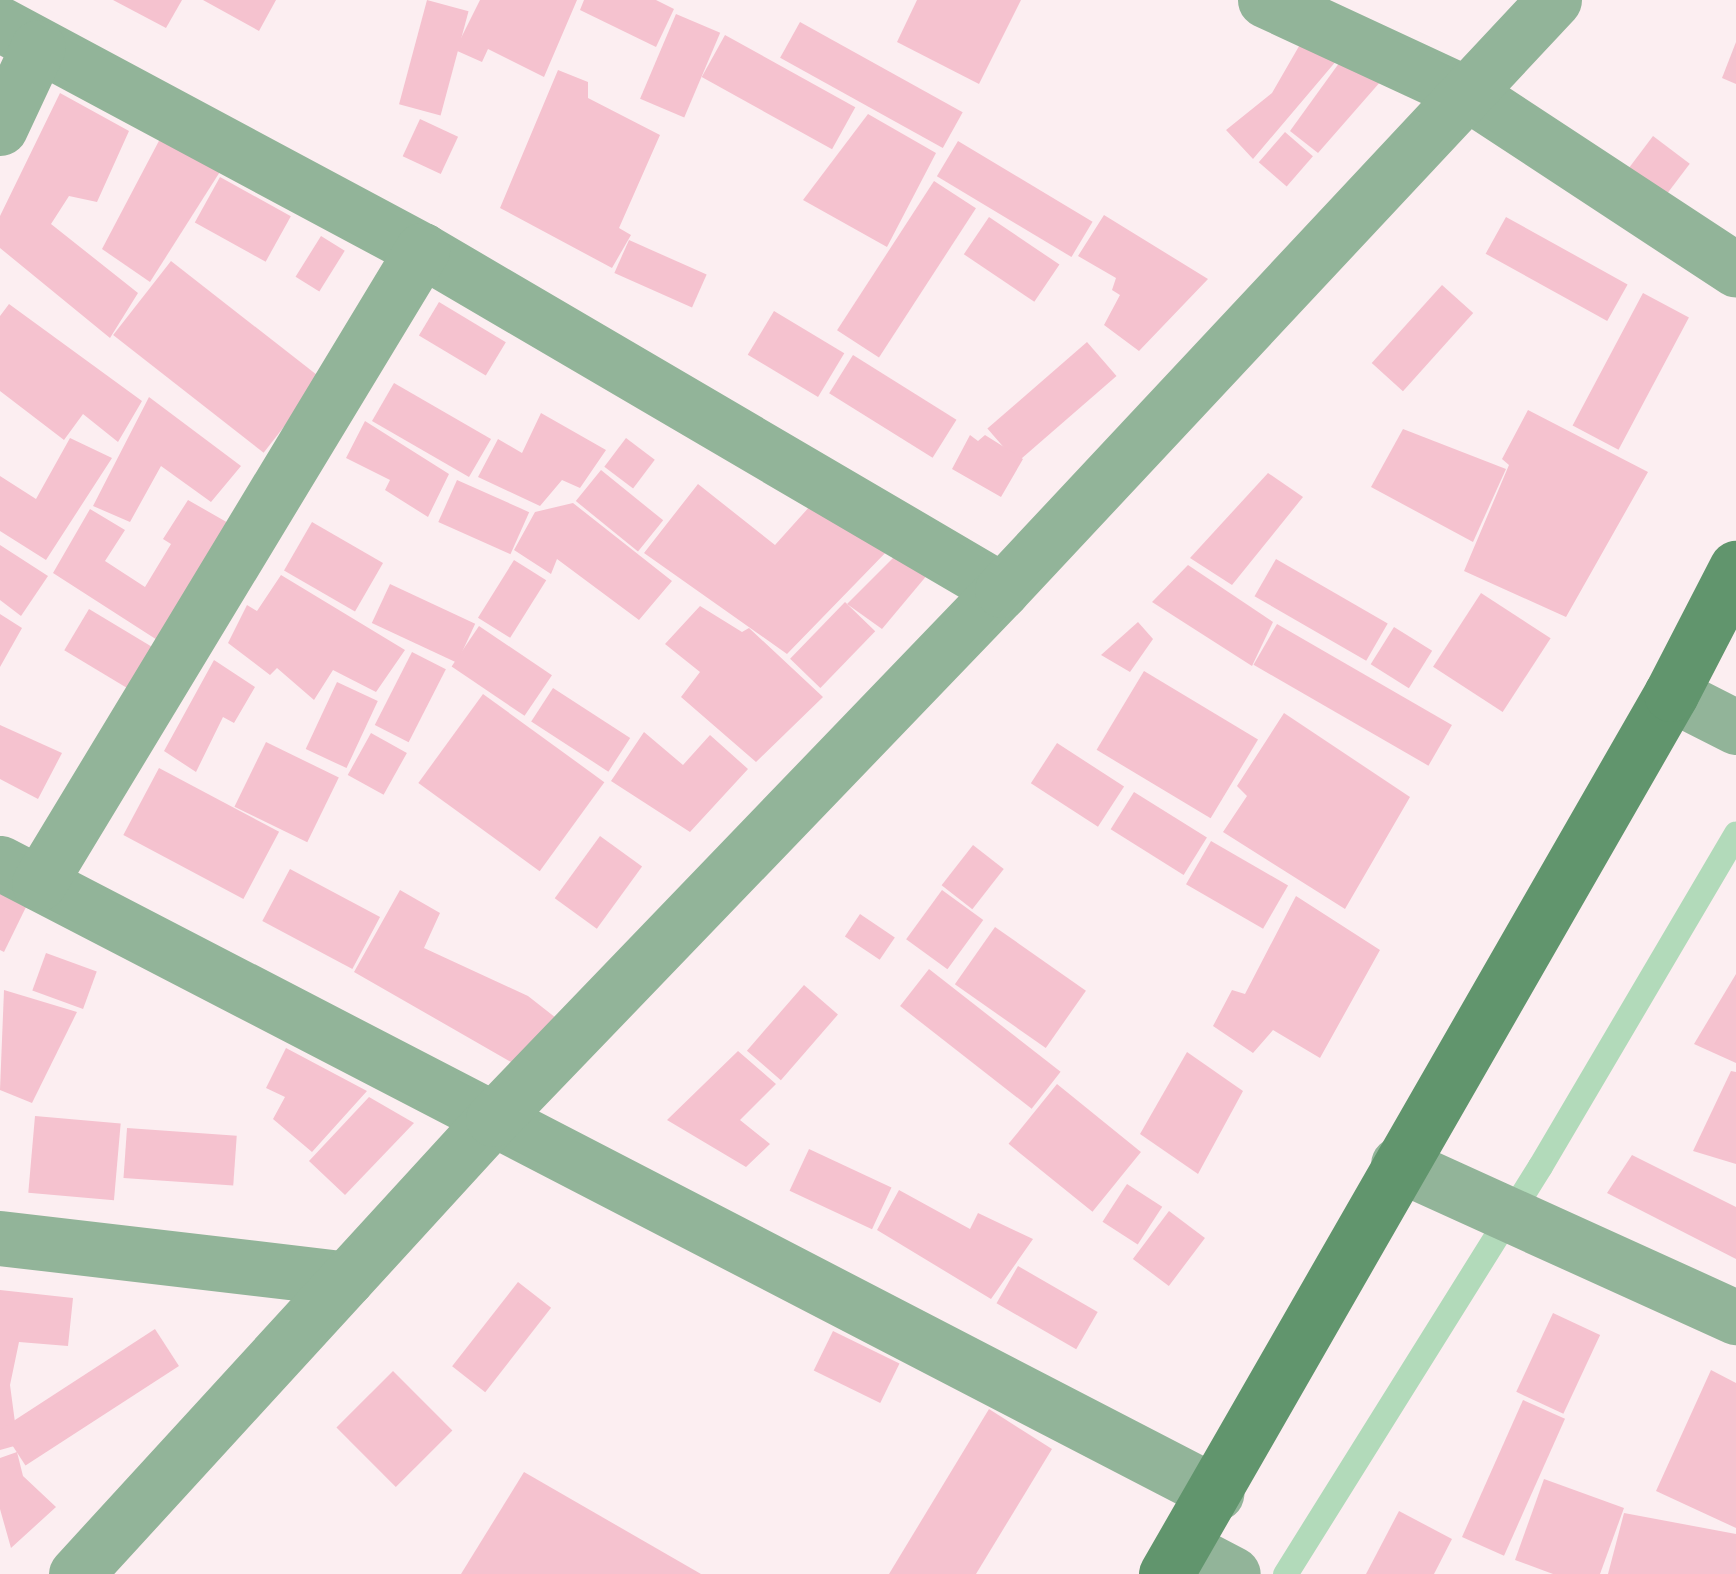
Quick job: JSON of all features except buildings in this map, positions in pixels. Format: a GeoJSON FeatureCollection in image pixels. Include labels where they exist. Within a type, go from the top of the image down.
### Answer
{"type":"FeatureCollection","features":[{"type":"Feature","properties":{"kind":"main road"},"geometry":{"type":"LineString","coordinates":[[1174,1561],[1216,1494],[1398,1164],[1671,694],[1736,568]]}},
{"type":"Feature","properties":{"kind":"street"},"geometry":{"type":"LineString","coordinates":[[1265,0],[1470,95],[1736,270]]}},
{"type":"Feature","properties":{"kind":"street"},"geometry":{"type":"LineString","coordinates":[[76,1574],[493,1119],[1002,590],[1470,95],[1554,0]]}},
{"type":"Feature","properties":{"kind":"street"},"geometry":{"type":"LineString","coordinates":[[0,128],[19,35],[422,250],[1002,590]]}},
{"type":"Feature","properties":{"kind":"street"},"geometry":{"type":"LineString","coordinates":[[422,250],[20,873],[1216,1494]]}},
{"type":"Feature","properties":{"kind":"street"},"geometry":{"type":"LineString","coordinates":[[1671,694],[1736,726]]}},
{"type":"Feature","properties":{"kind":"street"},"geometry":{"type":"LineString","coordinates":[[1398,1164],[1736,1317]]}},
{"type":"Feature","properties":{"kind":"street"},"geometry":{"type":"LineString","coordinates":[[0,1238],[346,1279]]}},
{"type":"Feature","properties":{"kind":"street"},"geometry":{"type":"LineString","coordinates":[[1174,1561],[1233,1574]]}},
{"type":"Feature","properties":{"kind":"waterway"},"geometry":{"type":"LineString","coordinates":[[1285,1574],[1540,1166],[1736,833]]}}]}
